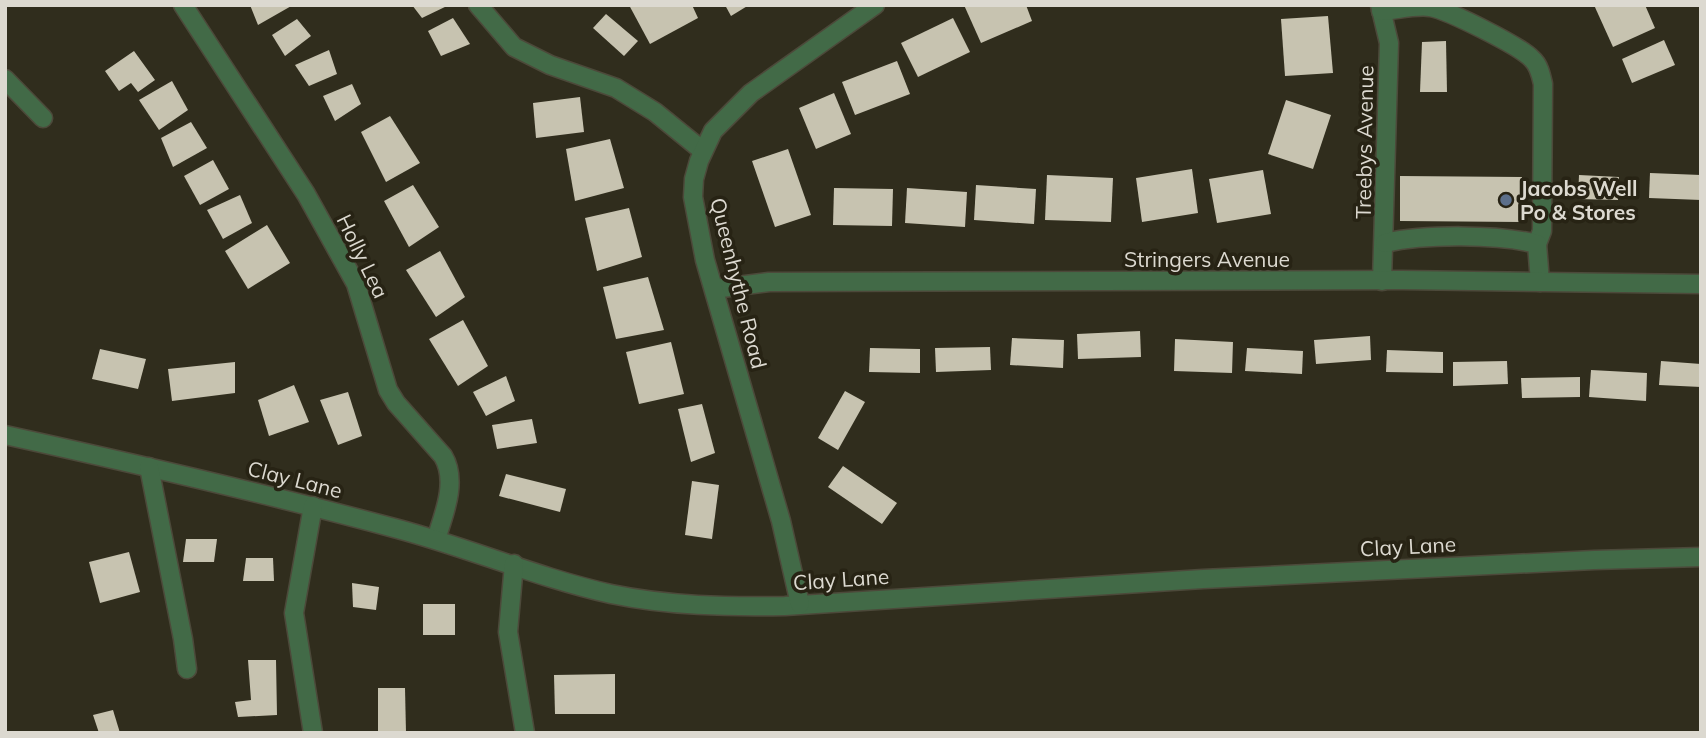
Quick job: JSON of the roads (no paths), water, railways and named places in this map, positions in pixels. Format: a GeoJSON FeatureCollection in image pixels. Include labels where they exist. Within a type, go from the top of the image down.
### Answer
{"type":"FeatureCollection","features":[{"type":"Feature","properties":{"kind":"street","name":"Holly Lea"},"geometry":{"type":"LineString","coordinates":[[183,5],[306,194],[356,284],[388,390],[449,466],[449,492],[436,539]]}},
{"type":"Feature","properties":{"kind":"street"},"geometry":{"type":"LineString","coordinates":[[478,5],[514,47],[550,65],[616,88],[655,112],[703,151]]}},
{"type":"Feature","properties":{"kind":"street","name":"Queenhythe Road"},"geometry":{"type":"LineString","coordinates":[[800,604],[781,521],[695,218],[694,179],[713,131],[751,93],[875,5]]}},
{"type":"Feature","properties":{"kind":"street"},"geometry":{"type":"LineString","coordinates":[[1380,8],[1430,7],[1520,49],[1533,59],[1540,70],[1543,84],[1542,231],[1537,244],[1540,282]]}},
{"type":"Feature","properties":{"kind":"street","name":"Treebys Avenue"},"geometry":{"type":"LineString","coordinates":[[1380,8],[1389,43],[1382,281]]}},
{"type":"Feature","properties":{"kind":"street"},"geometry":{"type":"LineString","coordinates":[[5,79],[43,118]]}},
{"type":"Feature","properties":{"kind":"street"},"geometry":{"type":"LineString","coordinates":[[1384,243],[1410,237],[1515,238],[1537,244]]}},
{"type":"Feature","properties":{"kind":"street","name":"Stringers Avenue"},"geometry":{"type":"LineString","coordinates":[[714,289],[769,282],[1382,281],[1701,284]]}},
{"type":"Feature","properties":{"kind":"street","name":"Clay Lane"},"geometry":{"type":"LineString","coordinates":[[5,435],[313,506],[436,539],[611,594],[651,601],[731,607],[1203,579],[1701,557]]}},
{"type":"Feature","properties":{"kind":"street"},"geometry":{"type":"LineString","coordinates":[[149,467],[187,669]]}},
{"type":"Feature","properties":{"kind":"street"},"geometry":{"type":"LineString","coordinates":[[313,506],[294,613],[313,733]]}},
{"type":"Feature","properties":{"kind":"street"},"geometry":{"type":"LineString","coordinates":[[514,565],[508,632],[525,733]]}},
{"type":"Feature","properties":{"kind":"place","name":"Jacobs Well Po & Stores"},"geometry":{"type":"Point","coordinates":[1506,200]}}]}
